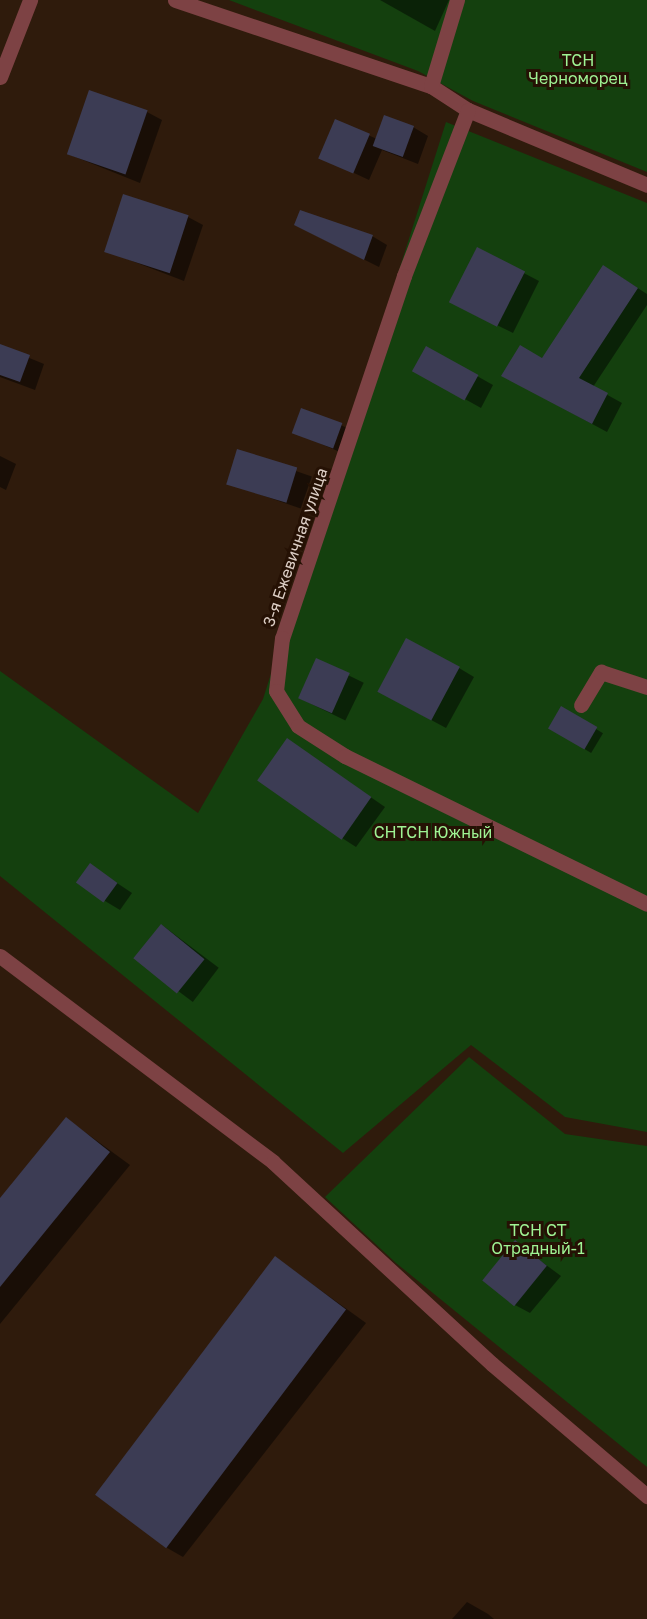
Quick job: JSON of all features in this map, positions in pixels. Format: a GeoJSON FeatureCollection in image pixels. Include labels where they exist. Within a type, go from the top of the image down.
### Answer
{"type":"FeatureCollection","features":[{"type":"Feature","properties":{"kind":"lane"},"geometry":{"type":"LineString","coordinates":[[0,77],[30,0]]}},
{"type":"Feature","properties":{"kind":"lane"},"geometry":{"type":"LineString","coordinates":[[175,0],[431,86],[468,110],[647,185]]}},
{"type":"Feature","properties":{"kind":"lane"},"geometry":{"type":"LineString","coordinates":[[431,86],[457,0]]}},
{"type":"Feature","properties":{"kind":"lane","name":"3-я Ежевичная улица"},"geometry":{"type":"LineString","coordinates":[[468,110],[404,276],[282,638],[276,691],[298,726],[345,756],[647,904]]}},
{"type":"Feature","properties":{"kind":"lane"},"geometry":{"type":"LineString","coordinates":[[581,705],[601,672],[647,687]]}},
{"type":"Feature","properties":{"kind":"lane"},"geometry":{"type":"LineString","coordinates":[[0,956],[273,1162],[492,1364],[647,1496]]}},
{"type":"Feature","properties":{"kind":"green space","name":"ТСН Черноморец"},"geometry":{"type":"Polygon","coordinates":[[[229,0],[647,0],[647,172],[473,101],[418,71],[229,0]]]}},
{"type":"Feature","properties":{"kind":"green space","name":"СНТСН Южный"},"geometry":{"type":"Polygon","coordinates":[[[446,122],[647,203],[647,1132],[565,1117],[471,1045],[343,1153],[0,876],[0,671],[198,813],[263,699],[446,122]]]}},
{"type":"Feature","properties":{"kind":"green space","name":"ТСН СТ Отрадный-1"},"geometry":{"type":"Polygon","coordinates":[[[469,1057],[565,1134],[647,1146],[647,1467],[396,1263],[325,1197],[469,1057]]]}},
{"type":"Feature","properties":{"kind":"building"},"geometry":{"type":"Polygon","coordinates":[[[89,90],[148,110],[125,174],[67,154],[89,90]]]}},
{"type":"Feature","properties":{"kind":"building"},"geometry":{"type":"Polygon","coordinates":[[[384,115],[414,126],[403,157],[373,146],[384,115]]]}},
{"type":"Feature","properties":{"kind":"building"},"geometry":{"type":"Polygon","coordinates":[[[335,119],[370,134],[353,173],[318,159],[335,119]]]}},
{"type":"Feature","properties":{"kind":"building"},"geometry":{"type":"Polygon","coordinates":[[[123,194],[189,215],[170,273],[104,252],[123,194]]]}},
{"type":"Feature","properties":{"kind":"building"},"geometry":{"type":"Polygon","coordinates":[[[300,210],[373,235],[364,260],[294,225],[300,210]]]}},
{"type":"Feature","properties":{"kind":"building"},"geometry":{"type":"Polygon","coordinates":[[[477,247],[525,272],[497,327],[449,302],[477,247]]]}},
{"type":"Feature","properties":{"kind":"building"},"geometry":{"type":"Polygon","coordinates":[[[603,265],[638,288],[579,378],[608,393],[592,424],[501,376],[520,345],[542,358],[603,265]]]}},
{"type":"Feature","properties":{"kind":"building"},"geometry":{"type":"Polygon","coordinates":[[[0,344],[30,355],[20,382],[0,375],[0,344]]]}},
{"type":"Feature","properties":{"kind":"building"},"geometry":{"type":"Polygon","coordinates":[[[426,346],[478,375],[464,400],[412,371],[426,346]]]}},
{"type":"Feature","properties":{"kind":"building"},"geometry":{"type":"Polygon","coordinates":[[[301,408],[342,423],[333,448],[292,433],[301,408]]]}},
{"type":"Feature","properties":{"kind":"building"},"geometry":{"type":"Polygon","coordinates":[[[237,449],[297,467],[286,503],[226,484],[237,449]]]}},
{"type":"Feature","properties":{"kind":"building"},"geometry":{"type":"Polygon","coordinates":[[[406,638],[460,667],[431,720],[377,692],[406,638]]]}},
{"type":"Feature","properties":{"kind":"building"},"geometry":{"type":"Polygon","coordinates":[[[316,658],[350,673],[332,713],[298,698],[316,658]]]}},
{"type":"Feature","properties":{"kind":"building"},"geometry":{"type":"Polygon","coordinates":[[[561,706],[597,727],[584,750],[548,729],[561,706]]]}},
{"type":"Feature","properties":{"kind":"building"},"geometry":{"type":"Polygon","coordinates":[[[287,738],[371,797],[342,840],[257,781],[287,738]]]}},
{"type":"Feature","properties":{"kind":"building"},"geometry":{"type":"Polygon","coordinates":[[[90,863],[118,883],[103,902],[76,882],[90,863]]]}},
{"type":"Feature","properties":{"kind":"building"},"geometry":{"type":"Polygon","coordinates":[[[161,924],[205,959],[177,993],[133,958],[161,924]]]}},
{"type":"Feature","properties":{"kind":"building"},"geometry":{"type":"Polygon","coordinates":[[[66,1117],[110,1152],[0,1287],[0,1198],[66,1117]]]}},
{"type":"Feature","properties":{"kind":"building"},"geometry":{"type":"Polygon","coordinates":[[[515,1240],[547,1266],[514,1306],[482,1280],[515,1240]]]}},
{"type":"Feature","properties":{"kind":"building"},"geometry":{"type":"Polygon","coordinates":[[[275,1256],[346,1310],[166,1548],[95,1495],[275,1256]]]}}]}
